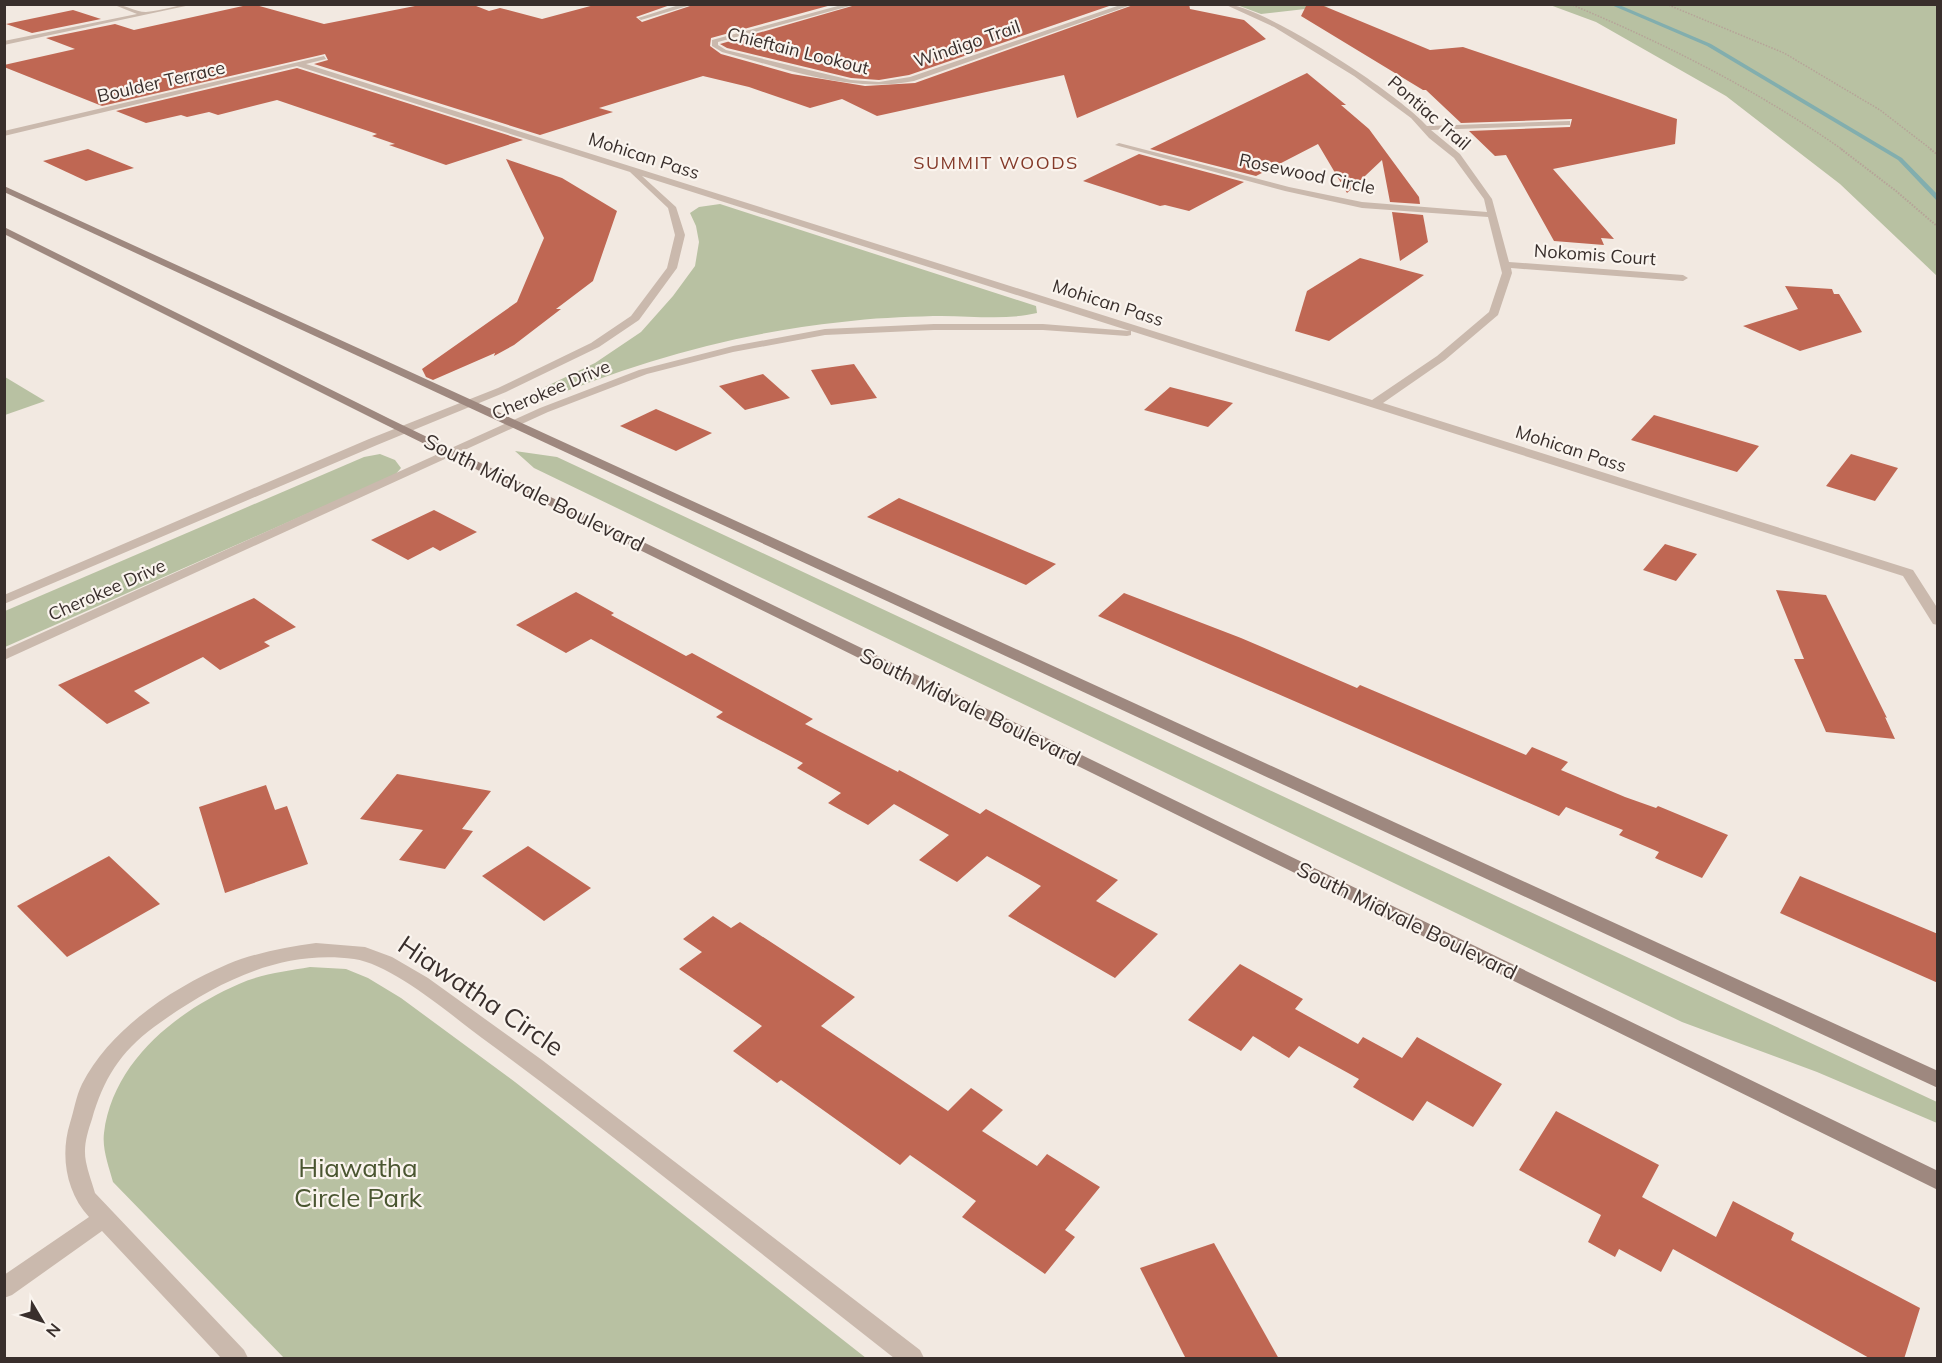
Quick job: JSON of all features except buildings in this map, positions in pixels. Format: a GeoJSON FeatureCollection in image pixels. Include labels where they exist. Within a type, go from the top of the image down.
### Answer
{"type":"FeatureCollection","features":[{"type":"Feature","properties":{"kind":"main road"},"geometry":{"type":"LineString","coordinates":[[4,188],[1938,1080]]}},
{"type":"Feature","properties":{"kind":"main road","name":"South Midvale Boulevard"},"geometry":{"type":"LineString","coordinates":[[4,230],[404,429],[1938,1181]]}},
{"type":"Feature","properties":{"kind":"street"},"geometry":{"type":"LineString","coordinates":[[115,4],[145,14]]}},
{"type":"Feature","properties":{"kind":"street"},"geometry":{"type":"LineString","coordinates":[[4,43],[192,4]]}},
{"type":"Feature","properties":{"kind":"street"},"geometry":{"type":"LineString","coordinates":[[641,18],[691,4]]}},
{"type":"Feature","properties":{"kind":"street","name":"Chieftain Lookout"},"geometry":{"type":"LineString","coordinates":[[854,4],[714,41],[715,46],[724,51],[850,82],[879,84]]}},
{"type":"Feature","properties":{"kind":"street","name":"Windigo Trail"},"geometry":{"type":"LineString","coordinates":[[879,84],[911,79],[1131,4]]}},
{"type":"Feature","properties":{"kind":"street","name":"Pontiac Trail"},"geometry":{"type":"LineString","coordinates":[[1227,4],[1276,26],[1351,69],[1414,116],[1457,156],[1476,179],[1488,199],[1507,273],[1494,313],[1441,358],[1374,404]]}},
{"type":"Feature","properties":{"kind":"street","name":"Boulder Terrace"},"geometry":{"type":"LineString","coordinates":[[4,134],[324,58]]}},
{"type":"Feature","properties":{"kind":"street","name":"Mohican Pass"},"geometry":{"type":"LineString","coordinates":[[297,64],[1908,573],[1938,621]]}},
{"type":"Feature","properties":{"kind":"street"},"geometry":{"type":"LineString","coordinates":[[1425,128],[1567,123]]}},
{"type":"Feature","properties":{"kind":"street","name":"Rosewood Circle"},"geometry":{"type":"LineString","coordinates":[[1119,146],[1288,189],[1362,205],[1491,214]]}},
{"type":"Feature","properties":{"kind":"street","name":"Cherokee Drive"},"geometry":{"type":"LineString","coordinates":[[4,600],[404,429],[502,390],[595,345],[635,318],[672,268],[680,235],[672,207],[629,169]]}},
{"type":"Feature","properties":{"kind":"street","name":"Nokomis Court"},"geometry":{"type":"LineString","coordinates":[[1505,265],[1683,278]]}},
{"type":"Feature","properties":{"kind":"street","name":"Cherokee Drive"},"geometry":{"type":"LineString","coordinates":[[4,656],[515,424],[643,372],[733,349],[825,332],[934,327],[1043,327],[1152,334]]}},
{"type":"Feature","properties":{"kind":"street","name":"Hiawatha Circle"},"geometry":{"type":"LineString","coordinates":[[236,1359],[85,1198],[75,1161],[75,1140],[92,1087],[115,1051],[144,1024],[183,998],[235,969],[281,955],[316,950],[358,952],[385,962],[421,983],[535,1066],[912,1359]]}},
{"type":"Feature","properties":{"kind":"street"},"geometry":{"type":"LineString","coordinates":[[4,1288],[104,1218]]}},
{"type":"Feature","properties":{"kind":"path"},"geometry":{"type":"LineString","coordinates":[[1570,4],[1629,28],[1695,60],[1770,101],[1816,130],[1895,188],[1938,226]]}},
{"type":"Feature","properties":{"kind":"path"},"geometry":{"type":"LineString","coordinates":[[1666,4],[1784,53],[1880,110],[1938,154]]}},
{"type":"Feature","properties":{"kind":"green space"},"geometry":{"type":"Polygon","coordinates":[[[1237,5],[1340,5],[1261,14],[1237,5]]]}},
{"type":"Feature","properties":{"kind":"green space"},"geometry":{"type":"Polygon","coordinates":[[[1550,5],[1937,5],[1937,276],[1840,184],[1726,96],[1596,22],[1550,5]]]}},
{"type":"Feature","properties":{"kind":"green space"},"geometry":{"type":"Polygon","coordinates":[[[720,204],[1036,306],[1037,313],[998,317],[888,318],[765,333],[726,341],[651,362],[540,402],[524,397],[595,363],[641,332],[673,296],[695,266],[699,242],[696,226],[690,213],[699,207],[720,204]]]}},
{"type":"Feature","properties":{"kind":"green space"},"geometry":{"type":"Polygon","coordinates":[[[5,377],[45,401],[5,415],[5,377]]]}},
{"type":"Feature","properties":{"kind":"green space"},"geometry":{"type":"Polygon","coordinates":[[[515,451],[557,457],[1937,1102],[1937,1123],[1817,1072],[1682,1022],[534,468],[515,451]]]}},
{"type":"Feature","properties":{"kind":"green space"},"geometry":{"type":"Polygon","coordinates":[[[380,454],[395,460],[401,468],[395,475],[5,647],[5,611],[364,457],[380,454]]]}},
{"type":"Feature","properties":{"kind":"green space","name":"Hiawatha Circle Park"},"geometry":{"type":"Polygon","coordinates":[[[310,967],[346,969],[368,978],[401,998],[515,1082],[866,1358],[284,1358],[113,1182],[105,1152],[104,1133],[110,1107],[120,1083],[134,1061],[171,1024],[216,995],[239,984],[265,975],[310,967]]]}},
{"type":"Feature","properties":{"kind":"waterway"},"geometry":{"type":"LineString","coordinates":[[1611,4],[1709,45],[1900,159],[1938,200]]}},
{"type":"Feature","properties":{"kind":"district","name":"SUMMIT WOODS"},"geometry":{"type":"Point","coordinates":[996,163]}}]}
